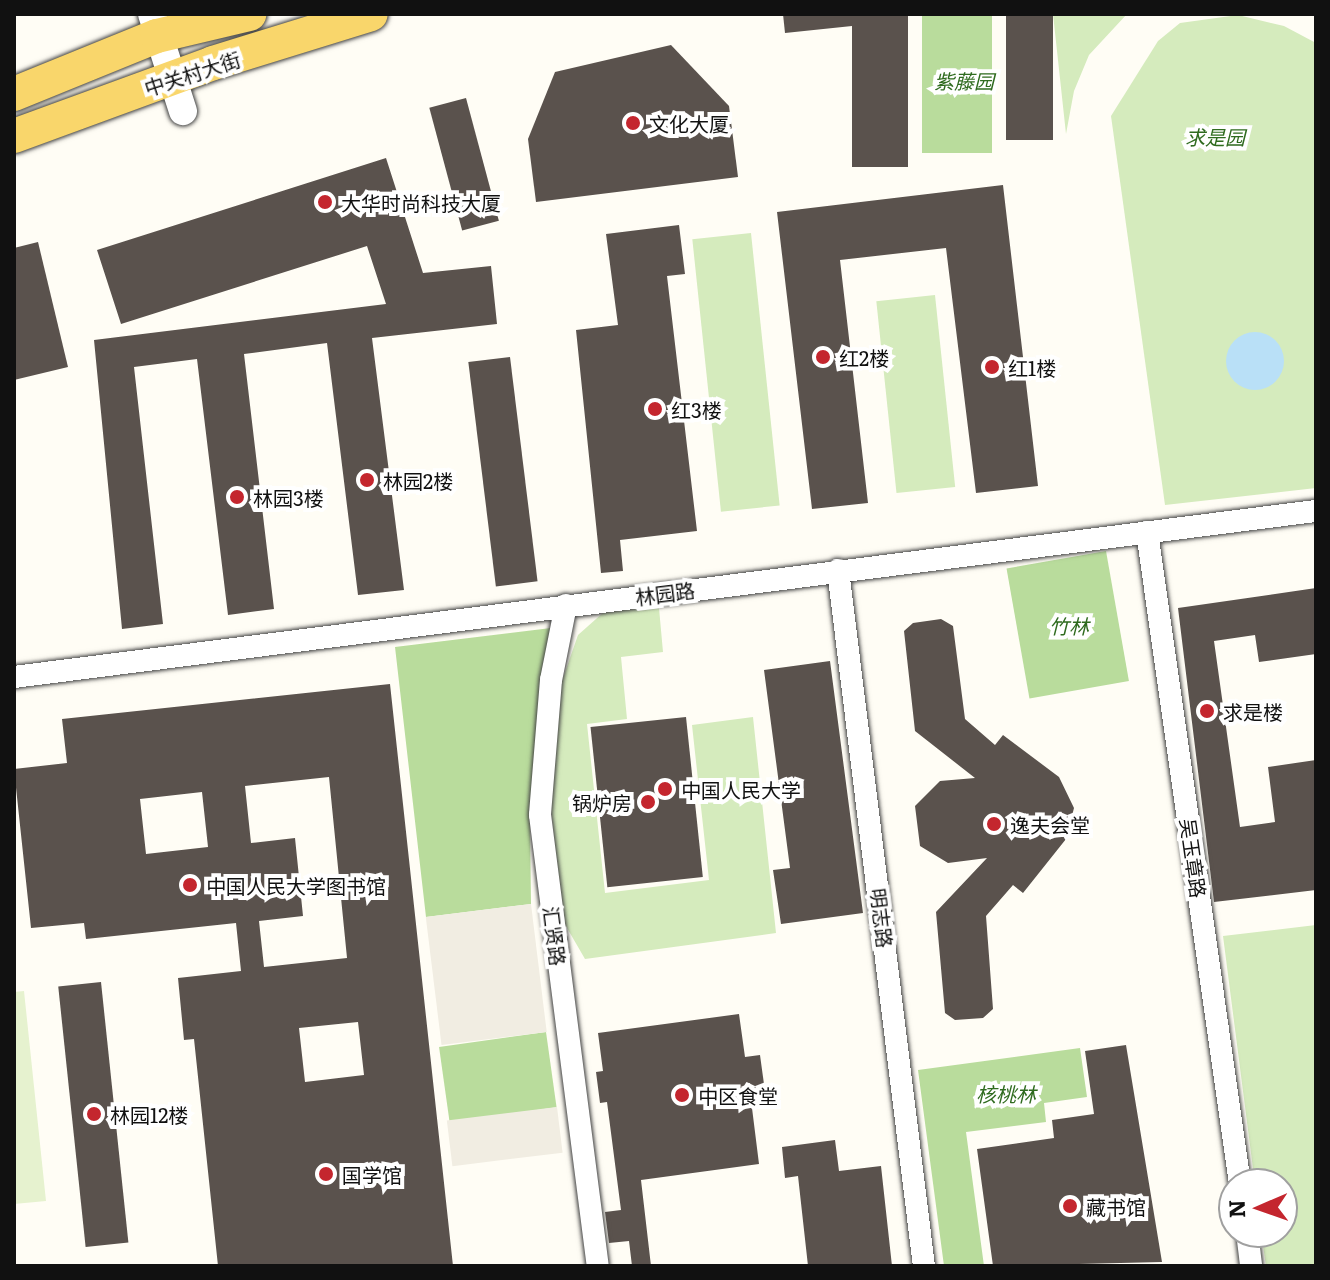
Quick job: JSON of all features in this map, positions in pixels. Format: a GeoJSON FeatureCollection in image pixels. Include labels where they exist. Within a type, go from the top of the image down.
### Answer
{"type":"FeatureCollection","features":[{"type":"Feature","properties":{"kind":"main road","name":"中关村大街"},"geometry":{"type":"LineString","coordinates":[[14,94],[150,21],[249,14]]}},
{"type":"Feature","properties":{"kind":"main road","name":"中关村大街"},"geometry":{"type":"LineString","coordinates":[[14,136],[171,78],[371,14]]}},
{"type":"Feature","properties":{"kind":"street"},"geometry":{"type":"LineString","coordinates":[[150,21],[183,111]]}},
{"type":"Feature","properties":{"kind":"street","name":"林园路"},"geometry":{"type":"LineString","coordinates":[[14,677],[1316,511]]}},
{"type":"Feature","properties":{"kind":"street","name":"吴玉章路"},"geometry":{"type":"LineString","coordinates":[[1147,532],[1238,1168]]}},
{"type":"Feature","properties":{"kind":"street","name":"明志路"},"geometry":{"type":"LineString","coordinates":[[838,570],[924,1266]]}},
{"type":"Feature","properties":{"kind":"street","name":"汇贤路"},"geometry":{"type":"LineString","coordinates":[[566,605],[551,680],[540,815],[598,1266]]}},
{"type":"Feature","properties":{"kind":"green space","name":"紫藤园"},"geometry":{"type":"Polygon","coordinates":[[[922,14],[992,14],[992,153],[922,153],[922,14]]]}},
{"type":"Feature","properties":{"kind":"green space"},"geometry":{"type":"Polygon","coordinates":[[[1053,14],[1127,14],[1089,55],[1074,91],[1066,134],[1053,14]]]}},
{"type":"Feature","properties":{"kind":"green space","name":"求是园"},"geometry":{"type":"Polygon","coordinates":[[[1238,15],[1284,26],[1316,43],[1316,488],[1165,505],[1111,116],[1158,41],[1180,23],[1238,15]]]}},
{"type":"Feature","properties":{"kind":"green space"},"geometry":{"type":"Polygon","coordinates":[[[751,233],[780,505],[721,512],[692,239],[751,233]]]}},
{"type":"Feature","properties":{"kind":"green space"},"geometry":{"type":"Polygon","coordinates":[[[935,295],[955,487],[896,493],[876,301],[935,295]]]}},
{"type":"Feature","properties":{"kind":"green space","name":"竹林"},"geometry":{"type":"Polygon","coordinates":[[[1106,551],[1129,681],[1029,699],[1007,569],[1106,551]]]}},
{"type":"Feature","properties":{"kind":"green space"},"geometry":{"type":"Polygon","coordinates":[[[659,608],[663,652],[621,657],[627,719],[587,724],[605,893],[709,880],[692,725],[753,717],[776,933],[585,959],[563,921],[551,808],[555,701],[578,635],[605,611],[659,608]]]}},
{"type":"Feature","properties":{"kind":"green space"},"geometry":{"type":"Polygon","coordinates":[[[551,628],[530,824],[531,904],[426,917],[395,647],[551,628]]]}},
{"type":"Feature","properties":{"kind":"green space"},"geometry":{"type":"Polygon","coordinates":[[[1316,925],[1316,1266],[1266,1266],[1263,1248],[1298,1248],[1298,1168],[1253,1168],[1223,936],[1316,925]]]}},
{"type":"Feature","properties":{"kind":"green space"},"geometry":{"type":"Polygon","coordinates":[[[24,991],[46,1201],[14,1204],[14,992],[24,991]]]}},
{"type":"Feature","properties":{"kind":"green space"},"geometry":{"type":"Polygon","coordinates":[[[546,1032],[557,1107],[450,1122],[439,1047],[546,1032]]]}},
{"type":"Feature","properties":{"kind":"green space","name":"核桃林"},"geometry":{"type":"Polygon","coordinates":[[[1080,1048],[1087,1097],[1044,1103],[1046,1122],[966,1132],[984,1266],[944,1266],[918,1070],[1080,1048]]]}},
{"type":"Feature","properties":{"kind":"shaded area"},"geometry":{"type":"Polygon","coordinates":[[[531,904],[547,1032],[442,1045],[426,917],[531,904]]]}},
{"type":"Feature","properties":{"kind":"shaded area"},"geometry":{"type":"Polygon","coordinates":[[[557,1107],[563,1153],[452,1166],[447,1121],[557,1107]]]}},
{"type":"Feature","properties":{"kind":"water"},"geometry":{"type":"Polygon","coordinates":[[[1255,332],[1275,341],[1284,361],[1275,381],[1255,390],[1235,381],[1226,361],[1235,341],[1255,332]]]}},
{"type":"Feature","properties":{"kind":"building"},"geometry":{"type":"Polygon","coordinates":[[[783,14],[852,14],[852,26],[785,33],[783,14]]]}},
{"type":"Feature","properties":{"kind":"building"},"geometry":{"type":"Polygon","coordinates":[[[852,14],[908,14],[908,167],[852,167],[852,14]]]}},
{"type":"Feature","properties":{"kind":"building"},"geometry":{"type":"Polygon","coordinates":[[[1006,14],[1053,14],[1053,140],[1006,140],[1006,14]]]}},
{"type":"Feature","properties":{"kind":"building","name":"文化大厦"},"geometry":{"type":"Polygon","coordinates":[[[671,45],[729,106],[738,177],[536,202],[528,139],[555,72],[671,45]]]}},
{"type":"Feature","properties":{"kind":"building"},"geometry":{"type":"Polygon","coordinates":[[[466,98],[499,221],[462,231],[429,108],[466,98]]]}},
{"type":"Feature","properties":{"kind":"building"},"geometry":{"type":"Polygon","coordinates":[[[386,158],[423,273],[491,266],[497,324],[372,338],[404,590],[358,595],[327,343],[244,354],[274,609],[228,615],[197,359],[134,367],[163,624],[122,629],[94,340],[386,304],[367,246],[121,324],[97,250],[386,158]]]}},
{"type":"Feature","properties":{"kind":"building"},"geometry":{"type":"Polygon","coordinates":[[[1003,185],[1038,486],[976,493],[946,248],[840,260],[868,503],[812,509],[777,212],[1003,185]]]}},
{"type":"Feature","properties":{"kind":"building"},"geometry":{"type":"Polygon","coordinates":[[[679,225],[685,274],[667,276],[697,531],[620,540],[623,571],[601,573],[576,330],[618,325],[606,234],[679,225]]]}},
{"type":"Feature","properties":{"kind":"building"},"geometry":{"type":"Polygon","coordinates":[[[38,242],[68,367],[14,380],[14,248],[38,242]]]}},
{"type":"Feature","properties":{"kind":"building"},"geometry":{"type":"Polygon","coordinates":[[[510,357],[538,581],[496,586],[468,362],[510,357]]]}},
{"type":"Feature","properties":{"kind":"building","name":"求是楼"},"geometry":{"type":"Polygon","coordinates":[[[1316,588],[1316,654],[1259,662],[1255,635],[1214,641],[1240,827],[1275,822],[1268,767],[1316,760],[1316,890],[1214,902],[1178,608],[1316,588]]]}},
{"type":"Feature","properties":{"kind":"building"},"geometry":{"type":"Polygon","coordinates":[[[941,619],[953,626],[965,719],[995,745],[1003,735],[1059,777],[1074,808],[1066,839],[1023,893],[1013,885],[986,916],[993,1009],[983,1018],[955,1020],[945,1013],[936,912],[987,858],[948,863],[920,846],[915,806],[940,781],[975,778],[915,731],[904,631],[913,623],[941,619]]]}},
{"type":"Feature","properties":{"kind":"building"},"geometry":{"type":"Polygon","coordinates":[[[830,661],[863,913],[781,924],[773,870],[790,868],[764,670],[830,661]]]}},
{"type":"Feature","properties":{"kind":"building"},"geometry":{"type":"Polygon","coordinates":[[[390,684],[453,1266],[218,1266],[194,1039],[184,1040],[178,978],[241,971],[236,923],[86,939],[84,923],[31,928],[14,769],[67,763],[62,719],[390,684]],[[329,777],[245,786],[251,843],[295,838],[303,916],[259,921],[264,967],[347,958],[329,777]],[[202,792],[140,799],[146,854],[208,847],[202,792]],[[358,1022],[299,1028],[305,1082],[364,1075],[358,1022]]]}},
{"type":"Feature","properties":{"kind":"building","name":"锅炉房"},"geometry":{"type":"Polygon","coordinates":[[[686,717],[703,877],[607,887],[591,727],[686,717]]]}},
{"type":"Feature","properties":{"kind":"building","name":"林园12楼"},"geometry":{"type":"Polygon","coordinates":[[[101,982],[128,1243],[86,1247],[58,986],[101,982]]]}},
{"type":"Feature","properties":{"kind":"building","name":"中区食堂"},"geometry":{"type":"Polygon","coordinates":[[[739,1014],[745,1057],[760,1055],[767,1106],[752,1108],[759,1164],[641,1180],[651,1266],[632,1266],[629,1241],[609,1243],[605,1212],[621,1210],[607,1102],[600,1103],[596,1072],[603,1071],[598,1033],[739,1014]]]}},
{"type":"Feature","properties":{"kind":"building","name":"藏书馆"},"geometry":{"type":"Polygon","coordinates":[[[1126,1045],[1162,1262],[993,1266],[977,1149],[1054,1138],[1052,1120],[1094,1114],[1085,1051],[1126,1045]]]}},
{"type":"Feature","properties":{"kind":"building"},"geometry":{"type":"Polygon","coordinates":[[[835,1140],[839,1171],[881,1166],[892,1266],[808,1266],[798,1176],[785,1178],[782,1147],[835,1140]]]}},
{"type":"Feature","properties":{"kind":"place","name":"文化大厦"},"geometry":{"type":"Point","coordinates":[633,123]}},
{"type":"Feature","properties":{"kind":"place","name":"大华时尚科技大厦"},"geometry":{"type":"Point","coordinates":[325,202]}},
{"type":"Feature","properties":{"kind":"place","name":"红2楼"},"geometry":{"type":"Point","coordinates":[823,357]}},
{"type":"Feature","properties":{"kind":"place","name":"红1楼"},"geometry":{"type":"Point","coordinates":[992,367]}},
{"type":"Feature","properties":{"kind":"place","name":"红3楼"},"geometry":{"type":"Point","coordinates":[655,409]}},
{"type":"Feature","properties":{"kind":"place","name":"林园2楼"},"geometry":{"type":"Point","coordinates":[367,480]}},
{"type":"Feature","properties":{"kind":"place","name":"林园3楼"},"geometry":{"type":"Point","coordinates":[237,497]}},
{"type":"Feature","properties":{"kind":"place","name":"求是楼"},"geometry":{"type":"Point","coordinates":[1207,711]}},
{"type":"Feature","properties":{"kind":"place","name":"中国人民大学"},"geometry":{"type":"Point","coordinates":[665,789]}},
{"type":"Feature","properties":{"kind":"place","name":"锅炉房"},"geometry":{"type":"Point","coordinates":[648,802]}},
{"type":"Feature","properties":{"kind":"place","name":"逸夫会堂"},"geometry":{"type":"Point","coordinates":[994,824]}},
{"type":"Feature","properties":{"kind":"place","name":"中国人民大学图书馆"},"geometry":{"type":"Point","coordinates":[190,885]}},
{"type":"Feature","properties":{"kind":"place","name":"中区食堂"},"geometry":{"type":"Point","coordinates":[682,1095]}},
{"type":"Feature","properties":{"kind":"place","name":"林园12楼"},"geometry":{"type":"Point","coordinates":[94,1114]}},
{"type":"Feature","properties":{"kind":"place","name":"国学馆"},"geometry":{"type":"Point","coordinates":[326,1174]}},
{"type":"Feature","properties":{"kind":"place","name":"藏书馆"},"geometry":{"type":"Point","coordinates":[1070,1206]}}]}
